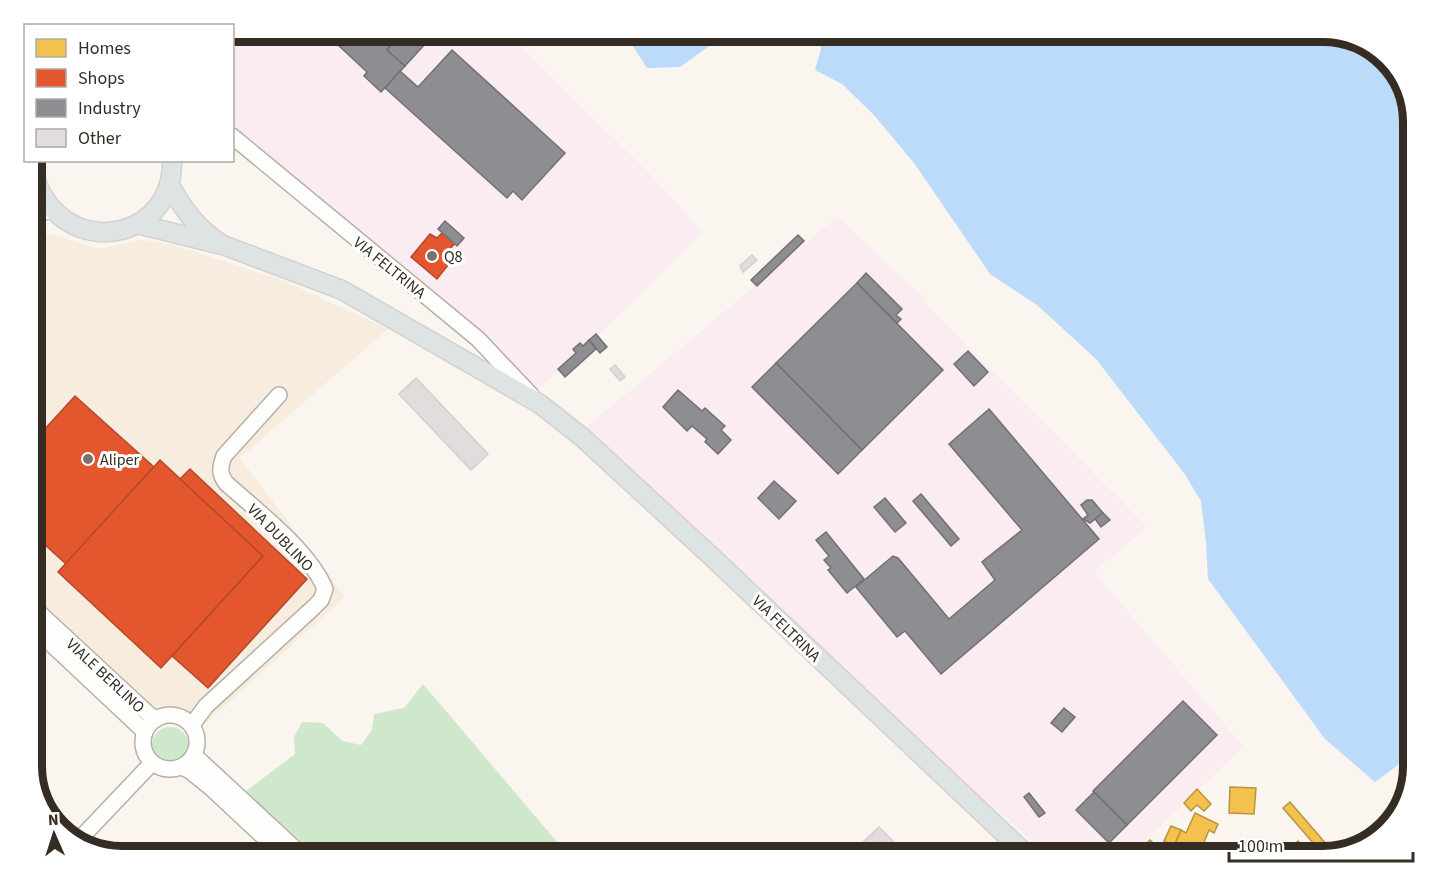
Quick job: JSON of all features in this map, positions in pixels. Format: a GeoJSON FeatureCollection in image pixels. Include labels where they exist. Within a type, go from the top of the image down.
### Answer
{"type":"FeatureCollection","features":[{"type":"Feature","properties":{"kind":"main road"},"geometry":{"type":"LineString","coordinates":[[42,194],[51,210],[70,225],[92,232],[115,232],[137,224],[151,214],[162,200],[169,184],[172,162]]}},
{"type":"Feature","properties":{"kind":"main road","name":"VIA FELTRINA"},"geometry":{"type":"LineString","coordinates":[[169,184],[191,219],[208,236],[223,245],[342,290],[540,404],[582,438],[712,557],[1017,846]]}},
{"type":"Feature","properties":{"kind":"main road","name":"VIA FELTRINA"},"geometry":{"type":"LineString","coordinates":[[137,224],[223,245]]}},
{"type":"Feature","properties":{"kind":"street","name":"VIA FELTRINA"},"geometry":{"type":"LineString","coordinates":[[234,138],[468,331],[540,404]]}},
{"type":"Feature","properties":{"kind":"street"},"geometry":{"type":"LineString","coordinates":[[42,213],[51,210]]}},
{"type":"Feature","properties":{"kind":"street","name":"VIA DUBLINO"},"geometry":{"type":"LineString","coordinates":[[192,725],[206,706],[321,600],[325,589],[320,578],[298,549],[221,476],[220,466],[224,456],[279,395]]}},
{"type":"Feature","properties":{"kind":"street","name":"VIALE BERLINO"},"geometry":{"type":"LineString","coordinates":[[42,616],[150,726]]}},
{"type":"Feature","properties":{"kind":"street","name":"VIALE BERLINO"},"geometry":{"type":"LineString","coordinates":[[42,634],[150,726]]}},
{"type":"Feature","properties":{"kind":"street","name":"VIALE BERLINO"},"geometry":{"type":"LineString","coordinates":[[152,763],[144,749],[150,726],[165,716],[177,716],[192,725]]}},
{"type":"Feature","properties":{"kind":"street"},"geometry":{"type":"LineString","coordinates":[[84,835],[152,763],[167,770],[182,767],[195,756],[198,740],[192,725]]}},
{"type":"Feature","properties":{"kind":"street"},"geometry":{"type":"LineString","coordinates":[[195,756],[292,846]]}},
{"type":"Feature","properties":{"kind":"street"},"geometry":{"type":"LineString","coordinates":[[182,767],[211,788],[273,846]]}},
{"type":"Feature","properties":{"kind":"shaded area"},"geometry":{"type":"Polygon","coordinates":[[[234,42],[517,42],[653,177],[703,232],[629,306],[538,389],[438,296],[234,129],[234,42]]]}},
{"type":"Feature","properties":{"kind":"shaded area"},"geometry":{"type":"Polygon","coordinates":[[[837,217],[929,302],[924,303],[1147,527],[1094,572],[1243,746],[1141,846],[1038,846],[987,802],[583,430],[837,217]]]}},
{"type":"Feature","properties":{"kind":"shaded area"},"geometry":{"type":"Polygon","coordinates":[[[42,234],[54,235],[99,249],[142,240],[174,245],[284,281],[388,329],[240,458],[345,597],[204,725],[183,710],[156,708],[42,607],[42,234]]]}},
{"type":"Feature","properties":{"kind":"green space"},"geometry":{"type":"Polygon","coordinates":[[[423,684],[561,846],[306,846],[246,791],[295,754],[294,737],[302,722],[323,723],[342,741],[361,745],[372,730],[374,714],[404,708],[423,684]]]}},
{"type":"Feature","properties":{"kind":"green space"},"geometry":{"type":"Polygon","coordinates":[[[170,727],[183,732],[188,745],[183,758],[170,763],[157,758],[152,745],[157,732],[170,727]]]}},
{"type":"Feature","properties":{"kind":"water"},"geometry":{"type":"Polygon","coordinates":[[[630,42],[715,42],[680,67],[647,68],[630,42]]]}},
{"type":"Feature","properties":{"kind":"water"},"geometry":{"type":"Polygon","coordinates":[[[819,42],[1323,42],[1353,48],[1372,59],[1386,73],[1397,92],[1403,117],[1403,761],[1375,782],[1325,739],[1208,579],[1201,501],[1184,473],[1096,359],[1037,305],[990,274],[914,163],[873,114],[842,84],[815,70],[821,49],[819,42]]]}},
{"type":"Feature","properties":{"kind":"building: Homes"},"geometry":{"type":"Polygon","coordinates":[[[1230,787],[1256,788],[1254,814],[1229,813],[1230,787]]]}},
{"type":"Feature","properties":{"kind":"building: Homes"},"geometry":{"type":"Polygon","coordinates":[[[1197,789],[1211,804],[1204,811],[1197,805],[1191,811],[1184,803],[1197,789]]]}},
{"type":"Feature","properties":{"kind":"building: Homes"},"geometry":{"type":"Polygon","coordinates":[[[1290,802],[1327,845],[1316,846],[1283,808],[1290,802]]]}},
{"type":"Feature","properties":{"kind":"building: Homes"},"geometry":{"type":"Polygon","coordinates":[[[1195,813],[1218,824],[1214,833],[1209,830],[1203,845],[1198,843],[1196,846],[1174,846],[1181,830],[1186,833],[1195,813]]]}},
{"type":"Feature","properties":{"kind":"building: Homes"},"geometry":{"type":"Polygon","coordinates":[[[1171,826],[1181,830],[1174,846],[1164,841],[1171,826]]]}},
{"type":"Feature","properties":{"kind":"building: Homes"},"geometry":{"type":"Polygon","coordinates":[[[1150,840],[1156,846],[1144,846],[1150,840]]]}},
{"type":"Feature","properties":{"kind":"building: Homes"},"geometry":{"type":"Polygon","coordinates":[[[1298,841],[1303,846],[1293,846],[1298,841]]]}},
{"type":"Feature","properties":{"kind":"building: Shops"},"geometry":{"type":"Polygon","coordinates":[[[442,233],[455,243],[450,249],[456,255],[437,279],[411,257],[430,234],[437,238],[442,233]]]}},
{"type":"Feature","properties":{"kind":"building: Shops"},"geometry":{"type":"Polygon","coordinates":[[[75,396],[154,467],[66,564],[42,542],[42,432],[75,396]]]}},
{"type":"Feature","properties":{"kind":"building: Shops"},"geometry":{"type":"Polygon","coordinates":[[[160,460],[263,556],[161,668],[58,572],[160,460]]]}},
{"type":"Feature","properties":{"kind":"building: Shops"},"geometry":{"type":"Polygon","coordinates":[[[190,469],[307,579],[208,688],[172,656],[263,556],[180,479],[190,469]]]}},
{"type":"Feature","properties":{"kind":"building: Industry"},"geometry":{"type":"Polygon","coordinates":[[[335,42],[386,42],[390,46],[387,50],[405,66],[381,92],[364,76],[367,72],[335,42]]]}},
{"type":"Feature","properties":{"kind":"building: Industry"},"geometry":{"type":"Polygon","coordinates":[[[385,42],[427,42],[405,66],[387,50],[390,46],[385,42]]]}},
{"type":"Feature","properties":{"kind":"building: Industry"},"geometry":{"type":"Polygon","coordinates":[[[452,50],[565,153],[522,200],[513,191],[507,198],[385,88],[400,71],[418,87],[452,50]]]}},
{"type":"Feature","properties":{"kind":"building: Industry"},"geometry":{"type":"Polygon","coordinates":[[[445,221],[464,238],[457,246],[438,229],[445,221]]]}},
{"type":"Feature","properties":{"kind":"building: Industry"},"geometry":{"type":"Polygon","coordinates":[[[798,235],[804,241],[757,286],[751,280],[798,235]]]}},
{"type":"Feature","properties":{"kind":"building: Industry"},"geometry":{"type":"Polygon","coordinates":[[[866,273],[902,309],[896,315],[901,319],[897,323],[857,283],[866,273]]]}},
{"type":"Feature","properties":{"kind":"building: Industry"},"geometry":{"type":"Polygon","coordinates":[[[857,283],[943,370],[862,450],[776,363],[857,283]]]}},
{"type":"Feature","properties":{"kind":"building: Industry"},"geometry":{"type":"Polygon","coordinates":[[[596,334],[607,347],[600,353],[589,340],[596,334]]]}},
{"type":"Feature","properties":{"kind":"building: Industry"},"geometry":{"type":"Polygon","coordinates":[[[589,340],[596,349],[565,377],[558,369],[576,353],[573,349],[580,343],[583,346],[589,340]]]}},
{"type":"Feature","properties":{"kind":"building: Industry"},"geometry":{"type":"Polygon","coordinates":[[[968,351],[988,372],[974,386],[954,364],[968,351]]]}},
{"type":"Feature","properties":{"kind":"building: Industry"},"geometry":{"type":"Polygon","coordinates":[[[776,363],[862,450],[838,474],[752,387],[776,363]]]}},
{"type":"Feature","properties":{"kind":"building: Industry"},"geometry":{"type":"Polygon","coordinates":[[[678,390],[702,411],[705,408],[725,426],[721,430],[731,440],[718,454],[705,442],[707,439],[692,426],[687,431],[663,407],[678,390]]]}},
{"type":"Feature","properties":{"kind":"building: Industry"},"geometry":{"type":"Polygon","coordinates":[[[989,409],[1099,539],[941,674],[905,631],[897,637],[856,587],[893,556],[898,558],[949,619],[995,580],[982,562],[1022,530],[949,444],[989,409]]]}},
{"type":"Feature","properties":{"kind":"building: Industry"},"geometry":{"type":"Polygon","coordinates":[[[774,481],[796,501],[779,519],[758,498],[774,481]]]}},
{"type":"Feature","properties":{"kind":"building: Industry"},"geometry":{"type":"Polygon","coordinates":[[[921,494],[959,539],[951,546],[913,501],[921,494]]]}},
{"type":"Feature","properties":{"kind":"building: Industry"},"geometry":{"type":"Polygon","coordinates":[[[885,498],[906,523],[895,532],[874,507],[885,498]]]}},
{"type":"Feature","properties":{"kind":"building: Industry"},"geometry":{"type":"Polygon","coordinates":[[[1087,500],[1092,500],[1103,513],[1090,523],[1083,519],[1088,515],[1081,505],[1087,500]]]}},
{"type":"Feature","properties":{"kind":"building: Industry"},"geometry":{"type":"Polygon","coordinates":[[[1103,513],[1110,520],[1101,527],[1095,519],[1103,513]]]}},
{"type":"Feature","properties":{"kind":"building: Industry"},"geometry":{"type":"Polygon","coordinates":[[[826,532],[864,579],[847,593],[828,570],[831,568],[824,560],[829,556],[816,540],[826,532]]]}},
{"type":"Feature","properties":{"kind":"building: Industry"},"geometry":{"type":"Polygon","coordinates":[[[1183,701],[1217,735],[1127,825],[1093,791],[1183,701]]]}},
{"type":"Feature","properties":{"kind":"building: Industry"},"geometry":{"type":"Polygon","coordinates":[[[1064,708],[1075,717],[1062,732],[1051,723],[1064,708]]]}},
{"type":"Feature","properties":{"kind":"building: Industry"},"geometry":{"type":"Polygon","coordinates":[[[1094,792],[1127,825],[1109,843],[1076,810],[1094,792]]]}},
{"type":"Feature","properties":{"kind":"building: Industry"},"geometry":{"type":"Polygon","coordinates":[[[1029,793],[1045,813],[1039,817],[1024,797],[1029,793]]]}},
{"type":"Feature","properties":{"kind":"building: Other"},"geometry":{"type":"Polygon","coordinates":[[[752,255],[757,260],[743,272],[740,266],[752,255]]]}},
{"type":"Feature","properties":{"kind":"building: Other"},"geometry":{"type":"Polygon","coordinates":[[[615,365],[625,377],[620,381],[610,369],[615,365]]]}},
{"type":"Feature","properties":{"kind":"building: Other"},"geometry":{"type":"Polygon","coordinates":[[[416,378],[488,454],[471,470],[399,394],[416,378]]]}},
{"type":"Feature","properties":{"kind":"building: Other"},"geometry":{"type":"Polygon","coordinates":[[[879,827],[893,841],[888,846],[859,846],[879,827]]]}},
{"type":"Feature","properties":{"kind":"place","name":"Q8"},"geometry":{"type":"Point","coordinates":[432,256]}},
{"type":"Feature","properties":{"kind":"place","name":"Aliper"},"geometry":{"type":"Point","coordinates":[88,459]}}]}
